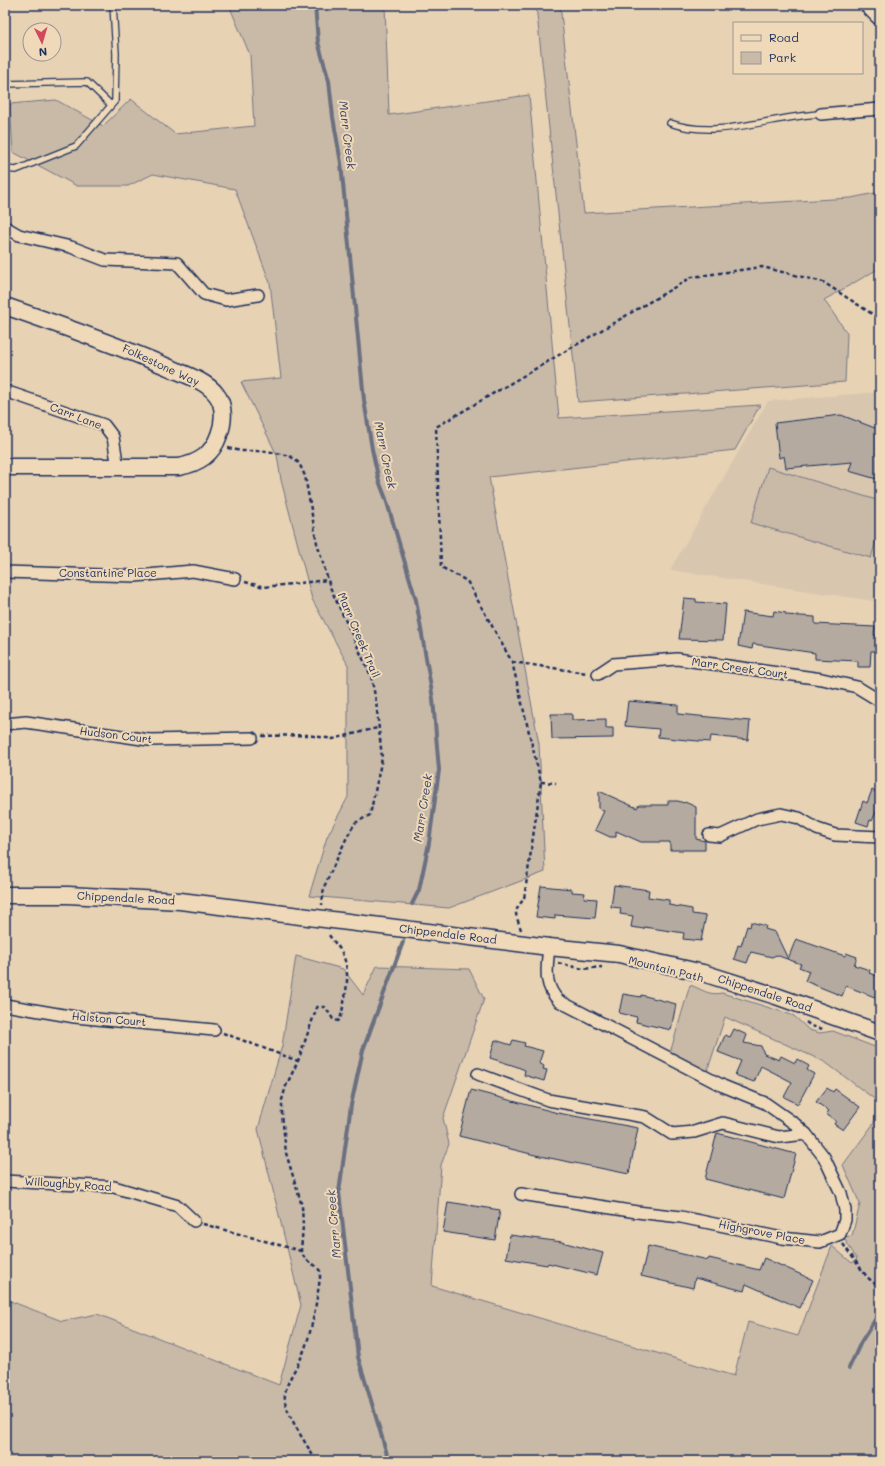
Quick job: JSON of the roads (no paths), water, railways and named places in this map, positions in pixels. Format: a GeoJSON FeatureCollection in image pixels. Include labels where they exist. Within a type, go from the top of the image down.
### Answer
{"type":"FeatureCollection","features":[{"type":"Feature","properties":{"kind":"street"},"geometry":{"type":"LineString","coordinates":[[868,5],[880,16]]}},
{"type":"Feature","properties":{"kind":"street"},"geometry":{"type":"LineString","coordinates":[[821,114],[880,109]]}},
{"type":"Feature","properties":{"kind":"street"},"geometry":{"type":"LineString","coordinates":[[5,227],[19,235],[71,247],[105,260],[176,263],[204,294],[226,300],[258,295]]}},
{"type":"Feature","properties":{"kind":"street","name":"Folkestone Way"},"geometry":{"type":"LineString","coordinates":[[5,306],[114,344],[198,380],[216,394],[222,406],[223,421],[215,445],[195,464],[179,467],[118,468],[5,467]]}},
{"type":"Feature","properties":{"kind":"street","name":"Carr Lane"},"geometry":{"type":"LineString","coordinates":[[5,391],[104,425],[113,437],[118,468]]}},
{"type":"Feature","properties":{"kind":"street","name":"Constantine Place"},"geometry":{"type":"LineString","coordinates":[[5,572],[135,576],[193,571],[235,579]]}},
{"type":"Feature","properties":{"kind":"street","name":"Marr Creek Court"},"geometry":{"type":"LineString","coordinates":[[598,674],[613,664],[677,659],[822,679],[857,687],[880,701]]}},
{"type":"Feature","properties":{"kind":"street","name":"Hudson Court"},"geometry":{"type":"LineString","coordinates":[[5,724],[26,722],[149,740],[252,738]]}},
{"type":"Feature","properties":{"kind":"street"},"geometry":{"type":"LineString","coordinates":[[709,835],[720,836],[757,819],[781,814],[799,818],[817,829],[835,835],[880,836]]}},
{"type":"Feature","properties":{"kind":"street","name":"Chippendale Road"},"geometry":{"type":"LineString","coordinates":[[5,895],[68,894],[180,901],[549,947],[619,954],[703,973],[880,1033]]}},
{"type":"Feature","properties":{"kind":"street"},"geometry":{"type":"LineString","coordinates":[[549,947],[547,983],[553,995],[562,1004],[632,1037],[723,1086],[765,1103],[806,1134]]}},
{"type":"Feature","properties":{"kind":"street","name":"Halston Court"},"geometry":{"type":"LineString","coordinates":[[5,1005],[76,1017],[214,1030]]}},
{"type":"Feature","properties":{"kind":"street"},"geometry":{"type":"LineString","coordinates":[[478,1074],[548,1100],[645,1117],[672,1134],[694,1132],[723,1123],[779,1137],[806,1134]]}},
{"type":"Feature","properties":{"kind":"street","name":"Highgrove Place"},"geometry":{"type":"LineString","coordinates":[[521,1194],[637,1212],[681,1216],[782,1238],[820,1242],[840,1234],[845,1220],[845,1210],[841,1193],[824,1157],[806,1134]]}},
{"type":"Feature","properties":{"kind":"street","name":"Willoughby Road"},"geometry":{"type":"LineString","coordinates":[[5,1180],[114,1187],[178,1206],[194,1221]]}},
{"type":"Feature","properties":{"kind":"lane"},"geometry":{"type":"LineString","coordinates":[[5,169],[16,170],[76,146],[115,101],[116,54],[113,5]]}},
{"type":"Feature","properties":{"kind":"lane"},"geometry":{"type":"LineString","coordinates":[[5,84],[87,82],[112,105]]}},
{"type":"Feature","properties":{"kind":"lane"},"geometry":{"type":"LineString","coordinates":[[670,124],[699,130],[772,121],[804,114],[821,114]]}},
{"type":"Feature","properties":{"kind":"waterway","name":"Marr Creek"},"geometry":{"type":"LineString","coordinates":[[315,5],[318,42],[329,81],[333,117],[341,163],[364,400],[372,449],[379,481],[386,499],[416,600],[433,699],[439,770],[429,843],[419,890],[412,904]]}},
{"type":"Feature","properties":{"kind":"waterway","name":"Marr Creek"},"geometry":{"type":"LineString","coordinates":[[389,1461],[358,1357],[339,1192],[351,1105],[363,1050],[403,942]]}},
{"type":"Feature","properties":{"kind":"waterway"},"geometry":{"type":"LineString","coordinates":[[849,1368],[861,1342],[880,1312]]}}]}
